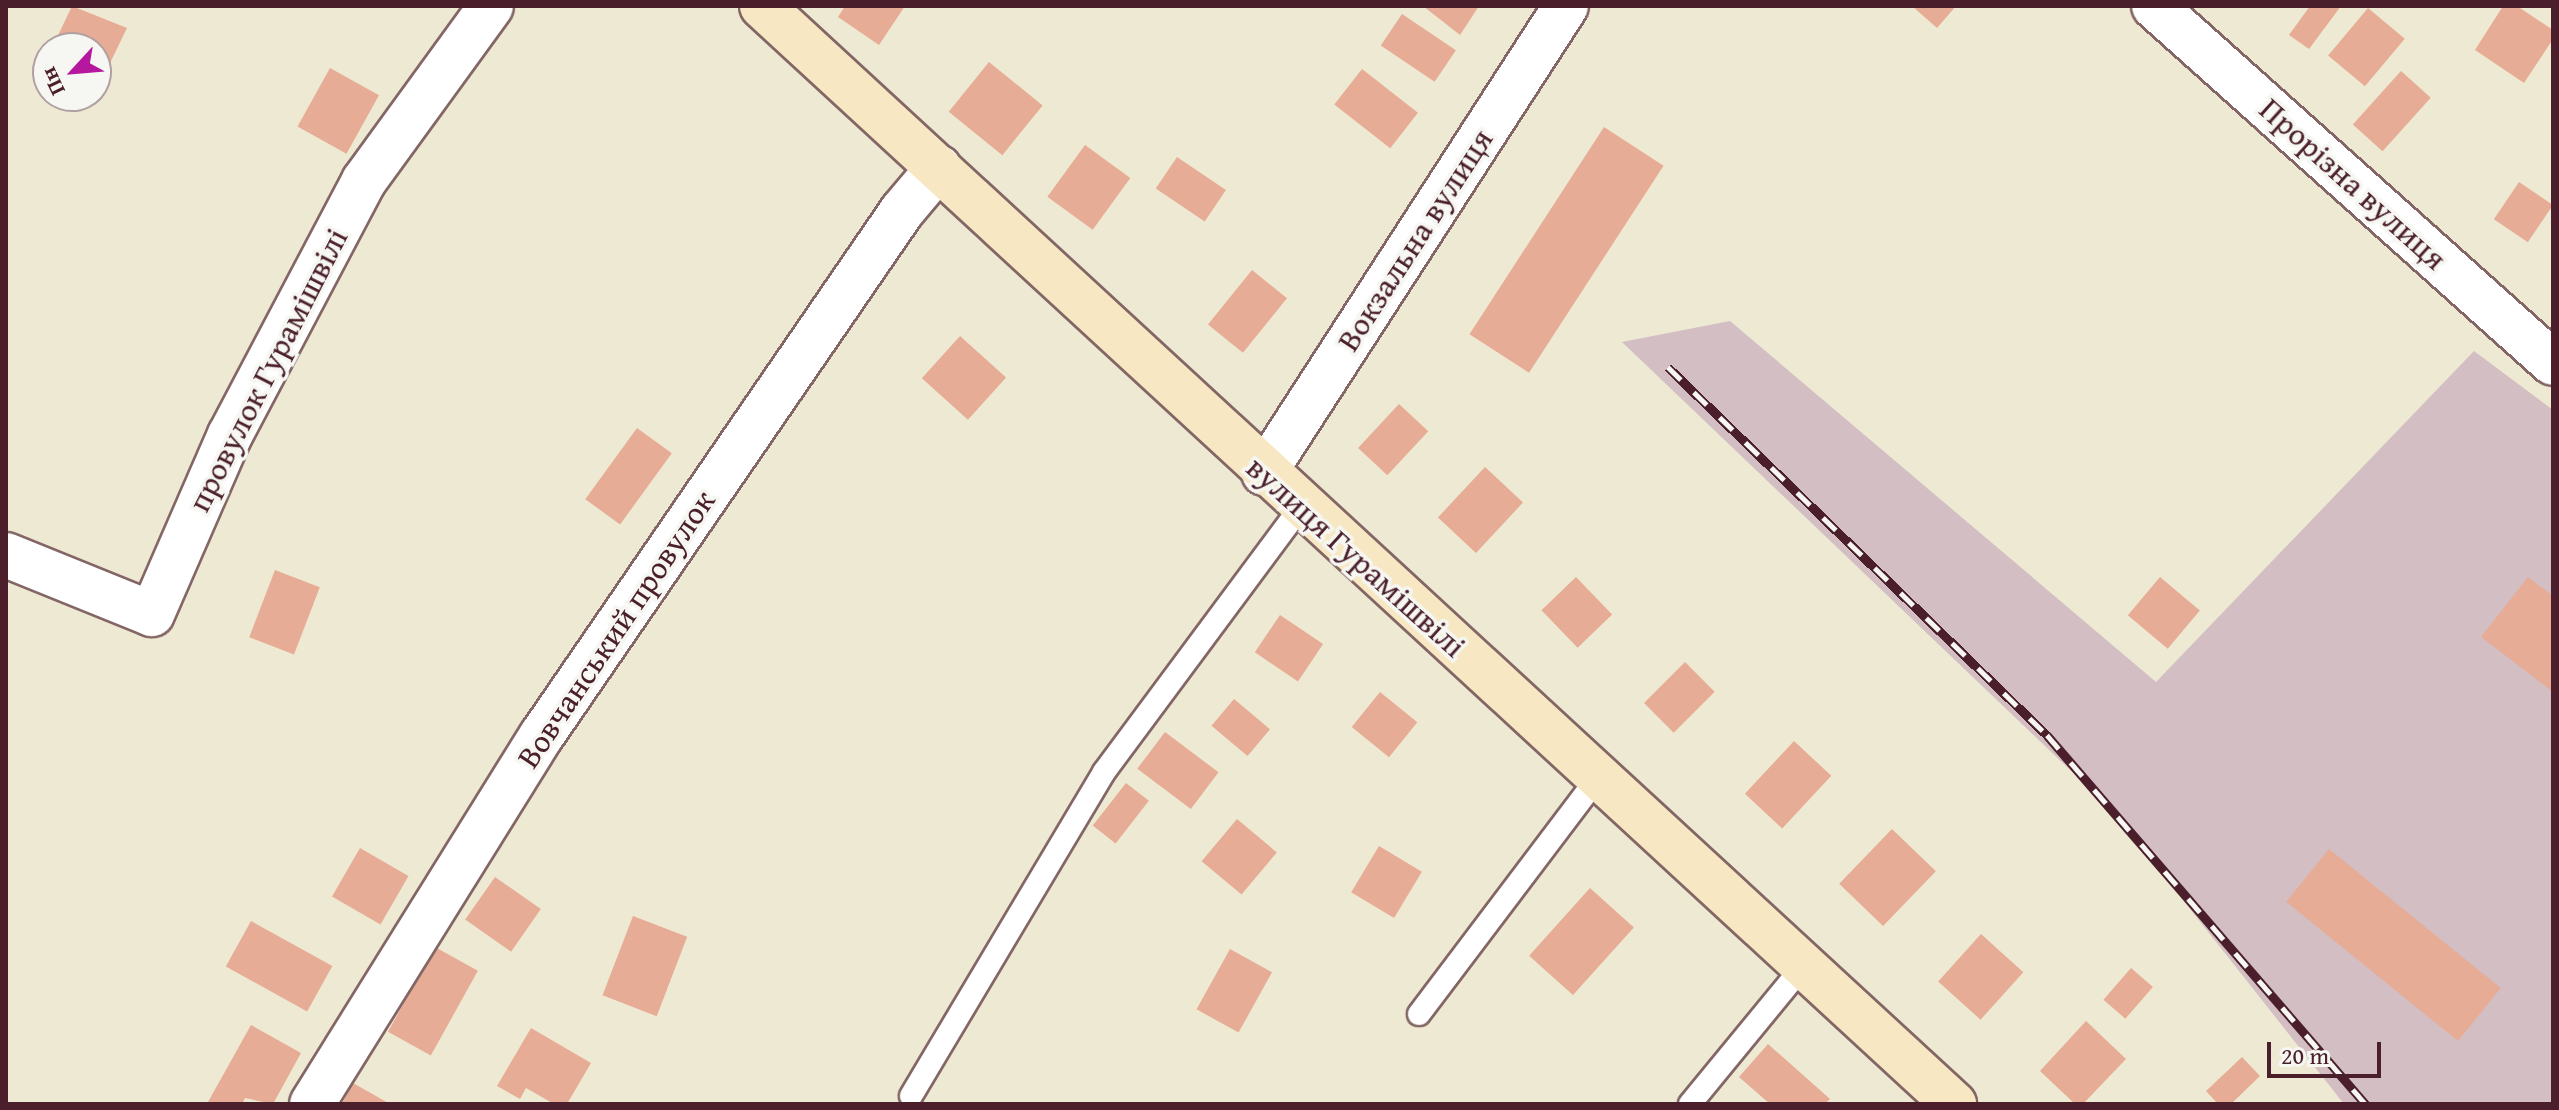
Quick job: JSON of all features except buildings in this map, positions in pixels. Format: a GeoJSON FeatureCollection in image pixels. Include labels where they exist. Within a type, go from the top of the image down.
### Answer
{"type":"FeatureCollection","features":[{"type":"Feature","properties":{"kind":"main road","name":"вулиця Гурамішвілі"},"geometry":{"type":"LineString","coordinates":[[762,6],[939,167],[1264,473],[1805,964],[1954,1104]]}},
{"type":"Feature","properties":{"kind":"street","name":"провулок Гурамішвілі"},"geometry":{"type":"LineString","coordinates":[[6,555],[152,614],[230,435],[364,181],[491,6]]}},
{"type":"Feature","properties":{"kind":"street","name":"Вокзальна вулиця"},"geometry":{"type":"LineString","coordinates":[[1264,473],[1566,6]]}},
{"type":"Feature","properties":{"kind":"street","name":"Прорізна вулиця"},"geometry":{"type":"LineString","coordinates":[[2154,6],[2553,363]]}},
{"type":"Feature","properties":{"kind":"street","name":"Вовчанський провулок"},"geometry":{"type":"LineString","coordinates":[[312,1104],[542,735],[902,211],[939,167]]}},
{"type":"Feature","properties":{"kind":"lane"},"geometry":{"type":"LineString","coordinates":[[911,1096],[1104,772],[1301,507]]}},
{"type":"Feature","properties":{"kind":"lane"},"geometry":{"type":"LineString","coordinates":[[1419,1014],[1598,777]]}},
{"type":"Feature","properties":{"kind":"lane"},"geometry":{"type":"LineString","coordinates":[[1690,1104],[1805,964]]}},
{"type":"Feature","properties":{"kind":"shaded area"},"geometry":{"type":"Polygon","coordinates":[[[1730,321],[2156,682],[2474,351],[2553,410],[2553,1104],[2344,1104],[2112,810],[1622,342],[1730,321]]]}},
{"type":"Feature","properties":{"kind":"railway"},"geometry":{"type":"LineString","coordinates":[[1668,367],[2047,735],[2366,1104]]}}]}
